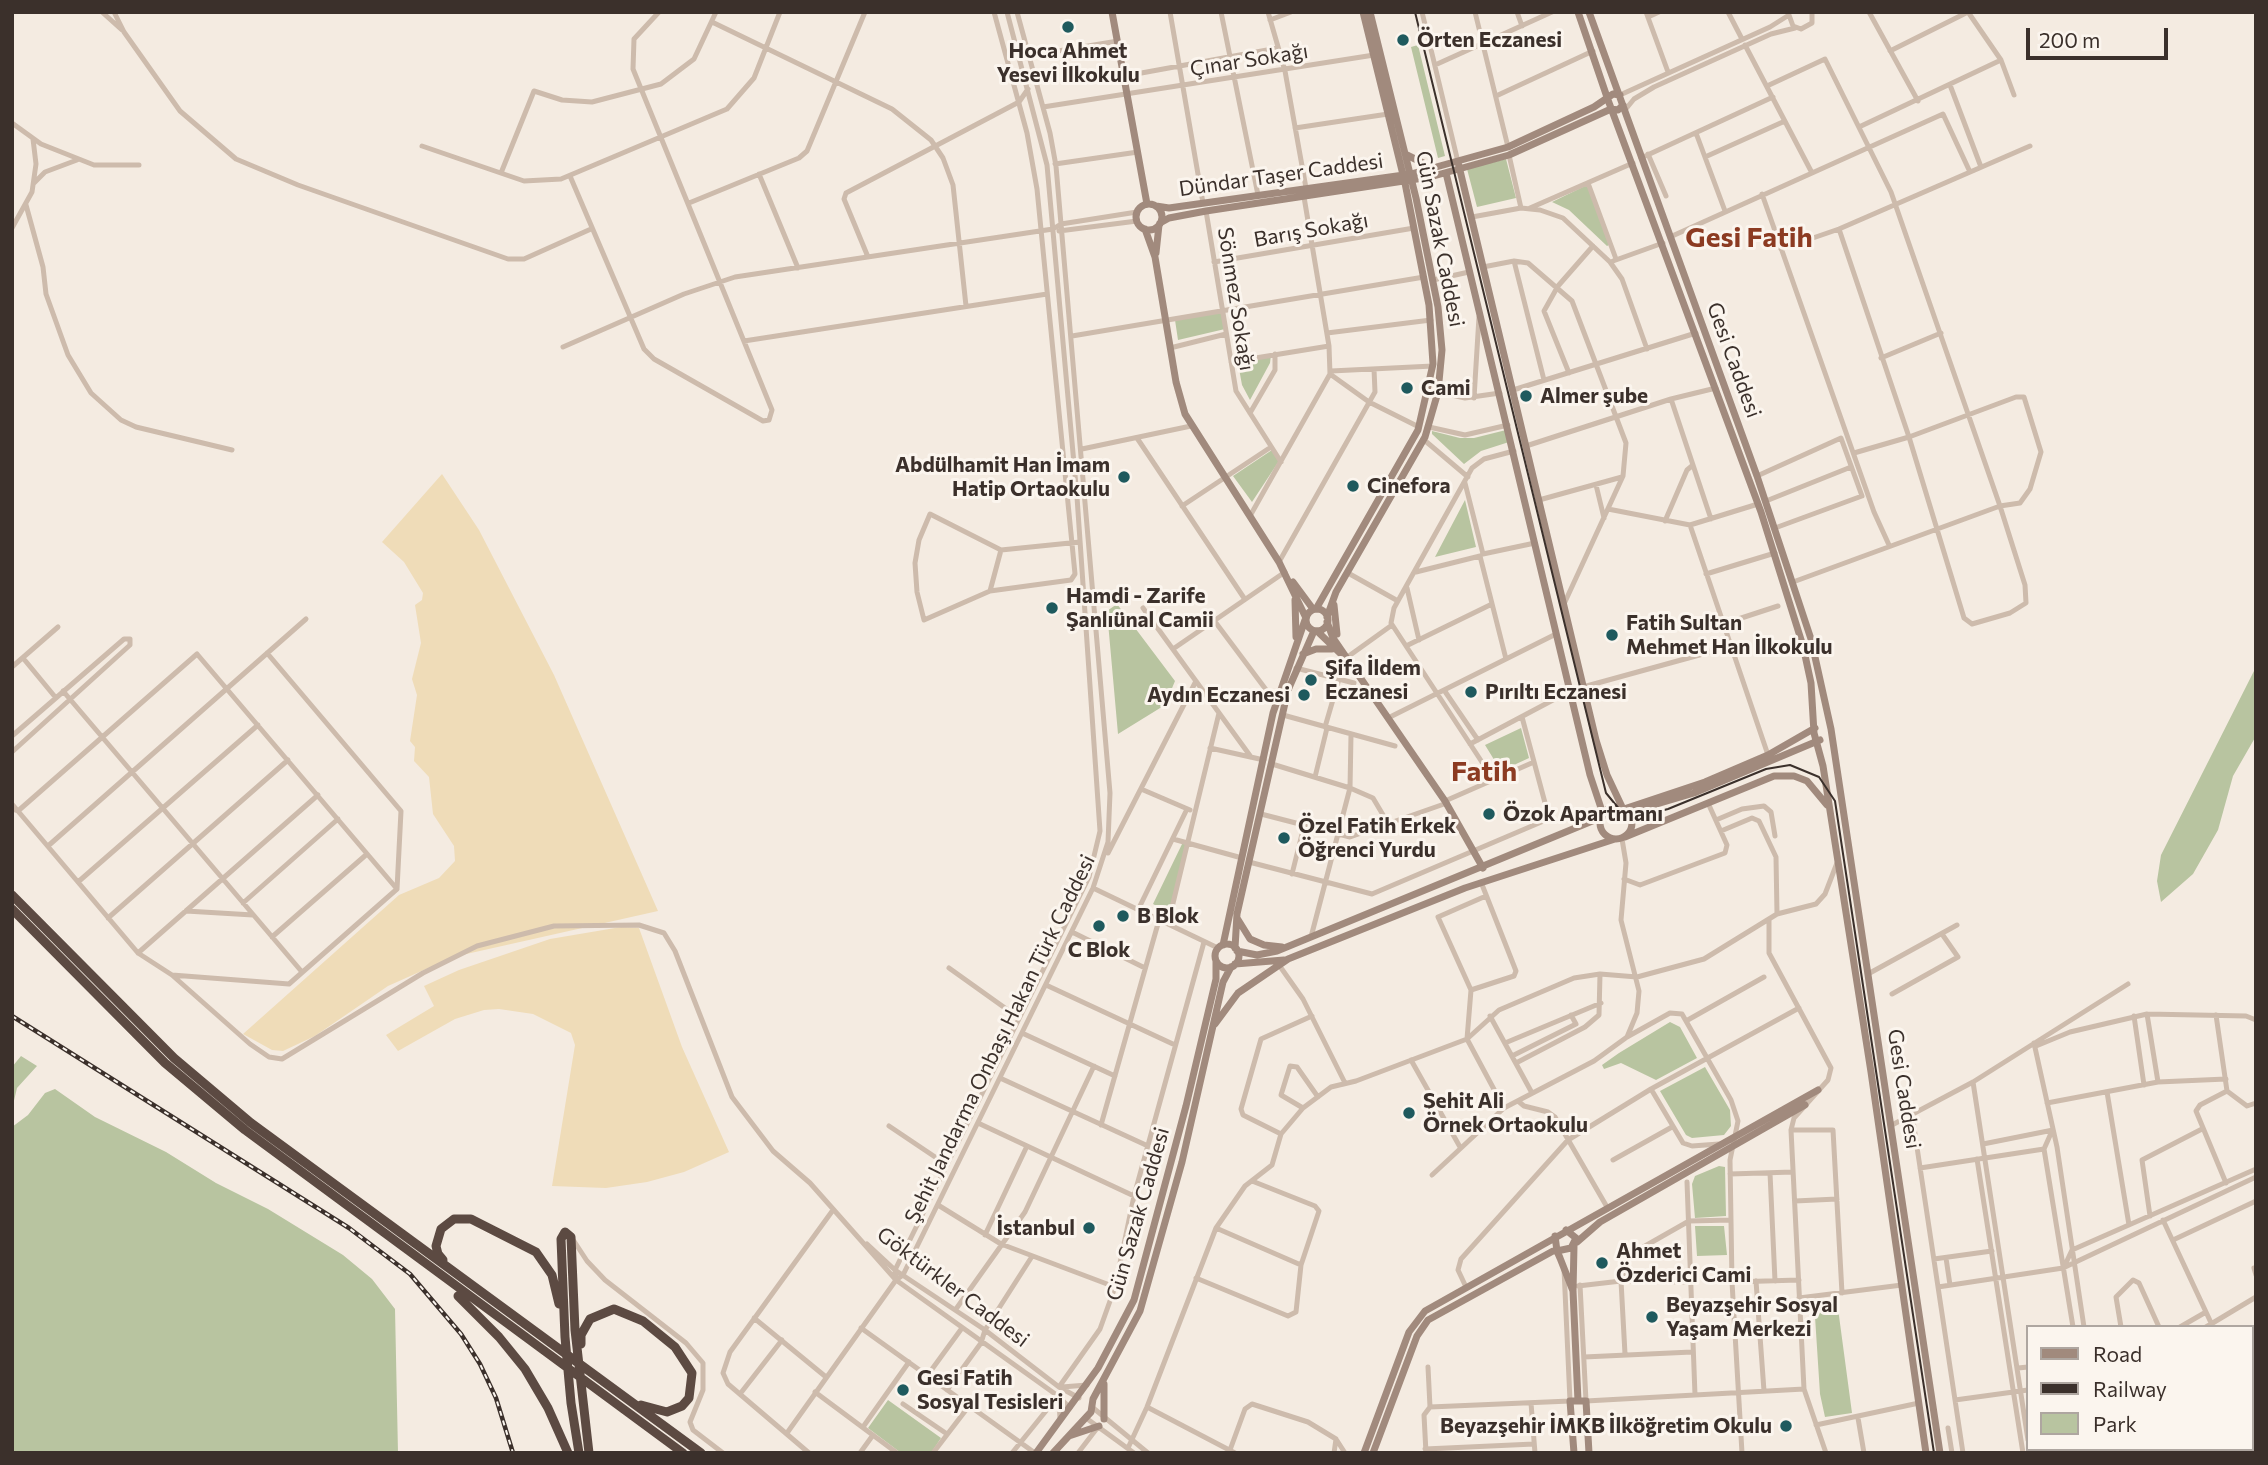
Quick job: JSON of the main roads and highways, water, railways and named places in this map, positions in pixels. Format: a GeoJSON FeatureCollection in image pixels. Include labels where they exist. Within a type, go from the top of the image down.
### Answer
{"type":"FeatureCollection","features":[{"type":"Feature","properties":{"kind":"highway"},"geometry":{"type":"LineString","coordinates":[[12,895],[174,1058],[213,1092],[466,1282],[701,1453]]}},
{"type":"Feature","properties":{"kind":"highway"},"geometry":{"type":"LineString","coordinates":[[12,909],[177,1073],[245,1130],[683,1453]]}},
{"type":"Feature","properties":{"kind":"highway"},"geometry":{"type":"LineString","coordinates":[[466,1282],[438,1254],[436,1246],[443,1227],[462,1217],[527,1245],[543,1260],[554,1280],[565,1337]]}},
{"type":"Feature","properties":{"kind":"highway"},"geometry":{"type":"LineString","coordinates":[[579,1453],[570,1403],[565,1337],[561,1239],[565,1232],[570,1236],[582,1405],[589,1453]]}},
{"type":"Feature","properties":{"kind":"highway"},"geometry":{"type":"LineString","coordinates":[[426,1266],[476,1313],[518,1360],[548,1408],[568,1453]]}},
{"type":"Feature","properties":{"kind":"highway"},"geometry":{"type":"LineString","coordinates":[[578,1332],[595,1315],[610,1309],[623,1311],[659,1333],[690,1366],[694,1380],[692,1391],[678,1408],[659,1412],[625,1399]]}},
{"type":"Feature","properties":{"kind":"tram line"},"geometry":{"type":"LineString","coordinates":[[1415,12],[1606,793],[1620,810],[1641,816],[1668,809],[1766,769],[1790,765],[1819,777],[1835,801],[1934,1453]]}},
{"type":"Feature","properties":{"kind":"railway"},"geometry":{"type":"LineString","coordinates":[[12,1016],[349,1228],[410,1274],[461,1334],[480,1364],[496,1398],[513,1453]]}},
{"type":"Feature","properties":{"kind":"place","name":"Hoca Ahmet Yesevi İlkokulu"},"geometry":{"type":"Point","coordinates":[1068,27]}},
{"type":"Feature","properties":{"kind":"place","name":"Örten Eczanesi"},"geometry":{"type":"Point","coordinates":[1403,40]}},
{"type":"Feature","properties":{"kind":"place","name":"Cami"},"geometry":{"type":"Point","coordinates":[1407,388]}},
{"type":"Feature","properties":{"kind":"place","name":"Almer şube"},"geometry":{"type":"Point","coordinates":[1526,396]}},
{"type":"Feature","properties":{"kind":"place","name":"Abdülhamit Han İmam Hatip Ortaokulu"},"geometry":{"type":"Point","coordinates":[1124,477]}},
{"type":"Feature","properties":{"kind":"place","name":"Cinefora"},"geometry":{"type":"Point","coordinates":[1353,486]}},
{"type":"Feature","properties":{"kind":"place","name":"Hamdi - Zarife Şanlıünal Camii"},"geometry":{"type":"Point","coordinates":[1052,608]}},
{"type":"Feature","properties":{"kind":"place","name":"Fatih Sultan Mehmet Han İlkokulu"},"geometry":{"type":"Point","coordinates":[1612,635]}},
{"type":"Feature","properties":{"kind":"place","name":"Şifa İldem Eczanesi"},"geometry":{"type":"Point","coordinates":[1311,680]}},
{"type":"Feature","properties":{"kind":"place","name":"Pırıltı Eczanesi"},"geometry":{"type":"Point","coordinates":[1471,692]}},
{"type":"Feature","properties":{"kind":"place","name":"Aydın Eczanesi"},"geometry":{"type":"Point","coordinates":[1304,695]}},
{"type":"Feature","properties":{"kind":"place","name":"Özok Apartmanı"},"geometry":{"type":"Point","coordinates":[1489,814]}},
{"type":"Feature","properties":{"kind":"place","name":"Özel Fatih Erkek Öğrenci Yurdu"},"geometry":{"type":"Point","coordinates":[1284,838]}},
{"type":"Feature","properties":{"kind":"place","name":"B Blok"},"geometry":{"type":"Point","coordinates":[1123,916]}},
{"type":"Feature","properties":{"kind":"place","name":"C Blok"},"geometry":{"type":"Point","coordinates":[1099,926]}},
{"type":"Feature","properties":{"kind":"place","name":"Şehit Ali Örnek Ortaokulu"},"geometry":{"type":"Point","coordinates":[1409,1113]}},
{"type":"Feature","properties":{"kind":"place","name":"İstanbul"},"geometry":{"type":"Point","coordinates":[1089,1228]}},
{"type":"Feature","properties":{"kind":"place","name":"Ahmet Özderici Cami"},"geometry":{"type":"Point","coordinates":[1602,1263]}},
{"type":"Feature","properties":{"kind":"place","name":"Beyazşehir Sosyal Yaşam Merkezi"},"geometry":{"type":"Point","coordinates":[1652,1317]}},
{"type":"Feature","properties":{"kind":"place","name":"Gesi Fatih Sosyal Tesisleri"},"geometry":{"type":"Point","coordinates":[903,1390]}},
{"type":"Feature","properties":{"kind":"place","name":"Beyazşehir İMKB İlköğretim Okulu"},"geometry":{"type":"Point","coordinates":[1786,1426]}},
{"type":"Feature","properties":{"kind":"district","name":"Gesi Fatih"},"geometry":{"type":"Point","coordinates":[1749,238]}},
{"type":"Feature","properties":{"kind":"district","name":"Fatih"},"geometry":{"type":"Point","coordinates":[1484,772]}}]}
